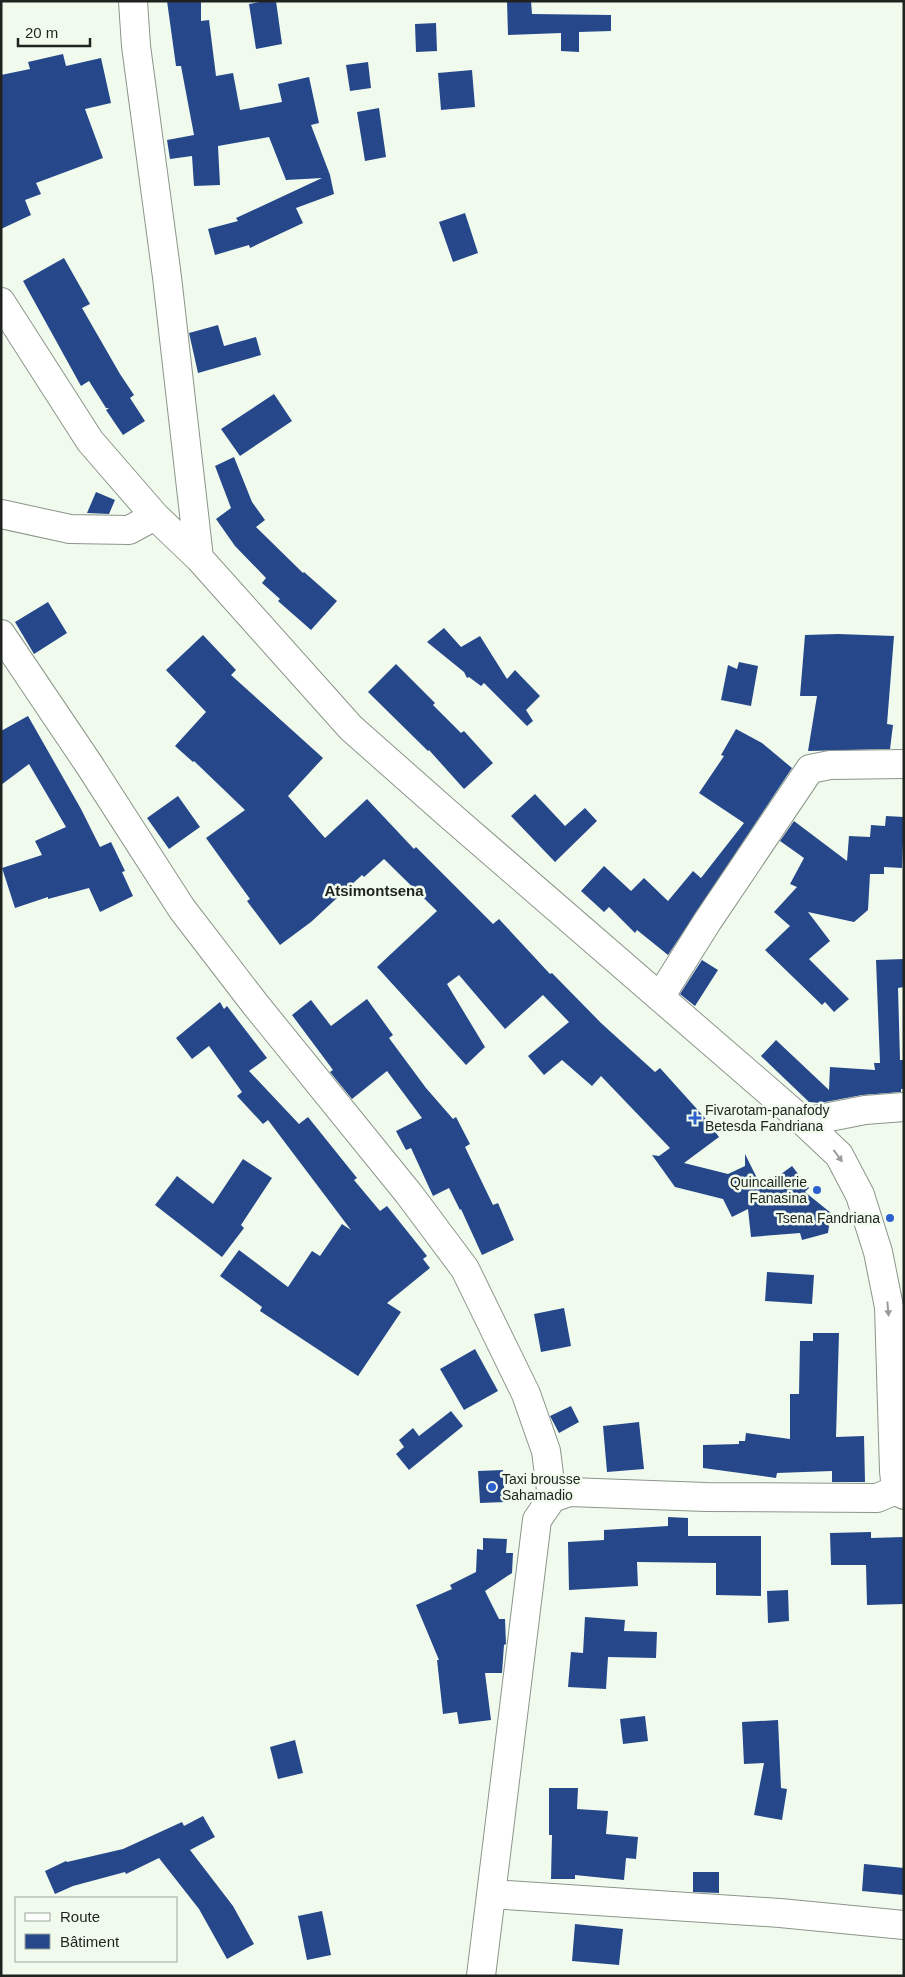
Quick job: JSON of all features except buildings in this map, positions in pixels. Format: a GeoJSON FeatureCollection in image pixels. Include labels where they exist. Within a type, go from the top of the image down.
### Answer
{"type":"FeatureCollection","features":[{"type":"Feature","properties":{"kind":"street"},"geometry":{"type":"LineString","coordinates":[[133,1],[136,46],[167,277],[198,558]]}},
{"type":"Feature","properties":{"kind":"street"},"geometry":{"type":"LineString","coordinates":[[1,302],[90,441],[155,516],[198,558],[352,728],[446,812],[804,1122],[839,1155],[860,1195],[878,1252],[889,1307],[892,1444],[900,1492],[878,1498],[706,1497],[569,1492],[552,1498],[536,1520],[481,1976]]}},
{"type":"Feature","properties":{"kind":"street"},"geometry":{"type":"LineString","coordinates":[[1,514],[70,529],[129,530],[155,516]]}},
{"type":"Feature","properties":{"kind":"street"},"geometry":{"type":"LineString","coordinates":[[1,634],[90,766],[182,909],[255,1004],[409,1194],[465,1269],[526,1394],[546,1451],[552,1498]]}},
{"type":"Feature","properties":{"kind":"street"},"geometry":{"type":"LineString","coordinates":[[660,997],[707,922],[810,769],[830,765],[904,764]]}},
{"type":"Feature","properties":{"kind":"street"},"geometry":{"type":"LineString","coordinates":[[804,1122],[864,1110],[904,1107]]}},
{"type":"Feature","properties":{"kind":"street"},"geometry":{"type":"LineString","coordinates":[[491,1894],[780,1913],[904,1925]]}},
{"type":"Feature","properties":{"kind":"place","name":"Fivarotam-panafody Betesda Fandriana"},"geometry":{"type":"Point","coordinates":[695,1118]}},
{"type":"Feature","properties":{"kind":"place","name":"Quincaillerie Fanasina"},"geometry":{"type":"Point","coordinates":[817,1190]}},
{"type":"Feature","properties":{"kind":"place","name":"Tsena Fandriana"},"geometry":{"type":"Point","coordinates":[890,1218]}},
{"type":"Feature","properties":{"kind":"place","name":"Taxi brousse Sahamadio"},"geometry":{"type":"Point","coordinates":[492,1487]}},
{"type":"Feature","properties":{"kind":"district","name":"Atsimontsena"},"geometry":{"type":"Point","coordinates":[374,890]}}]}
